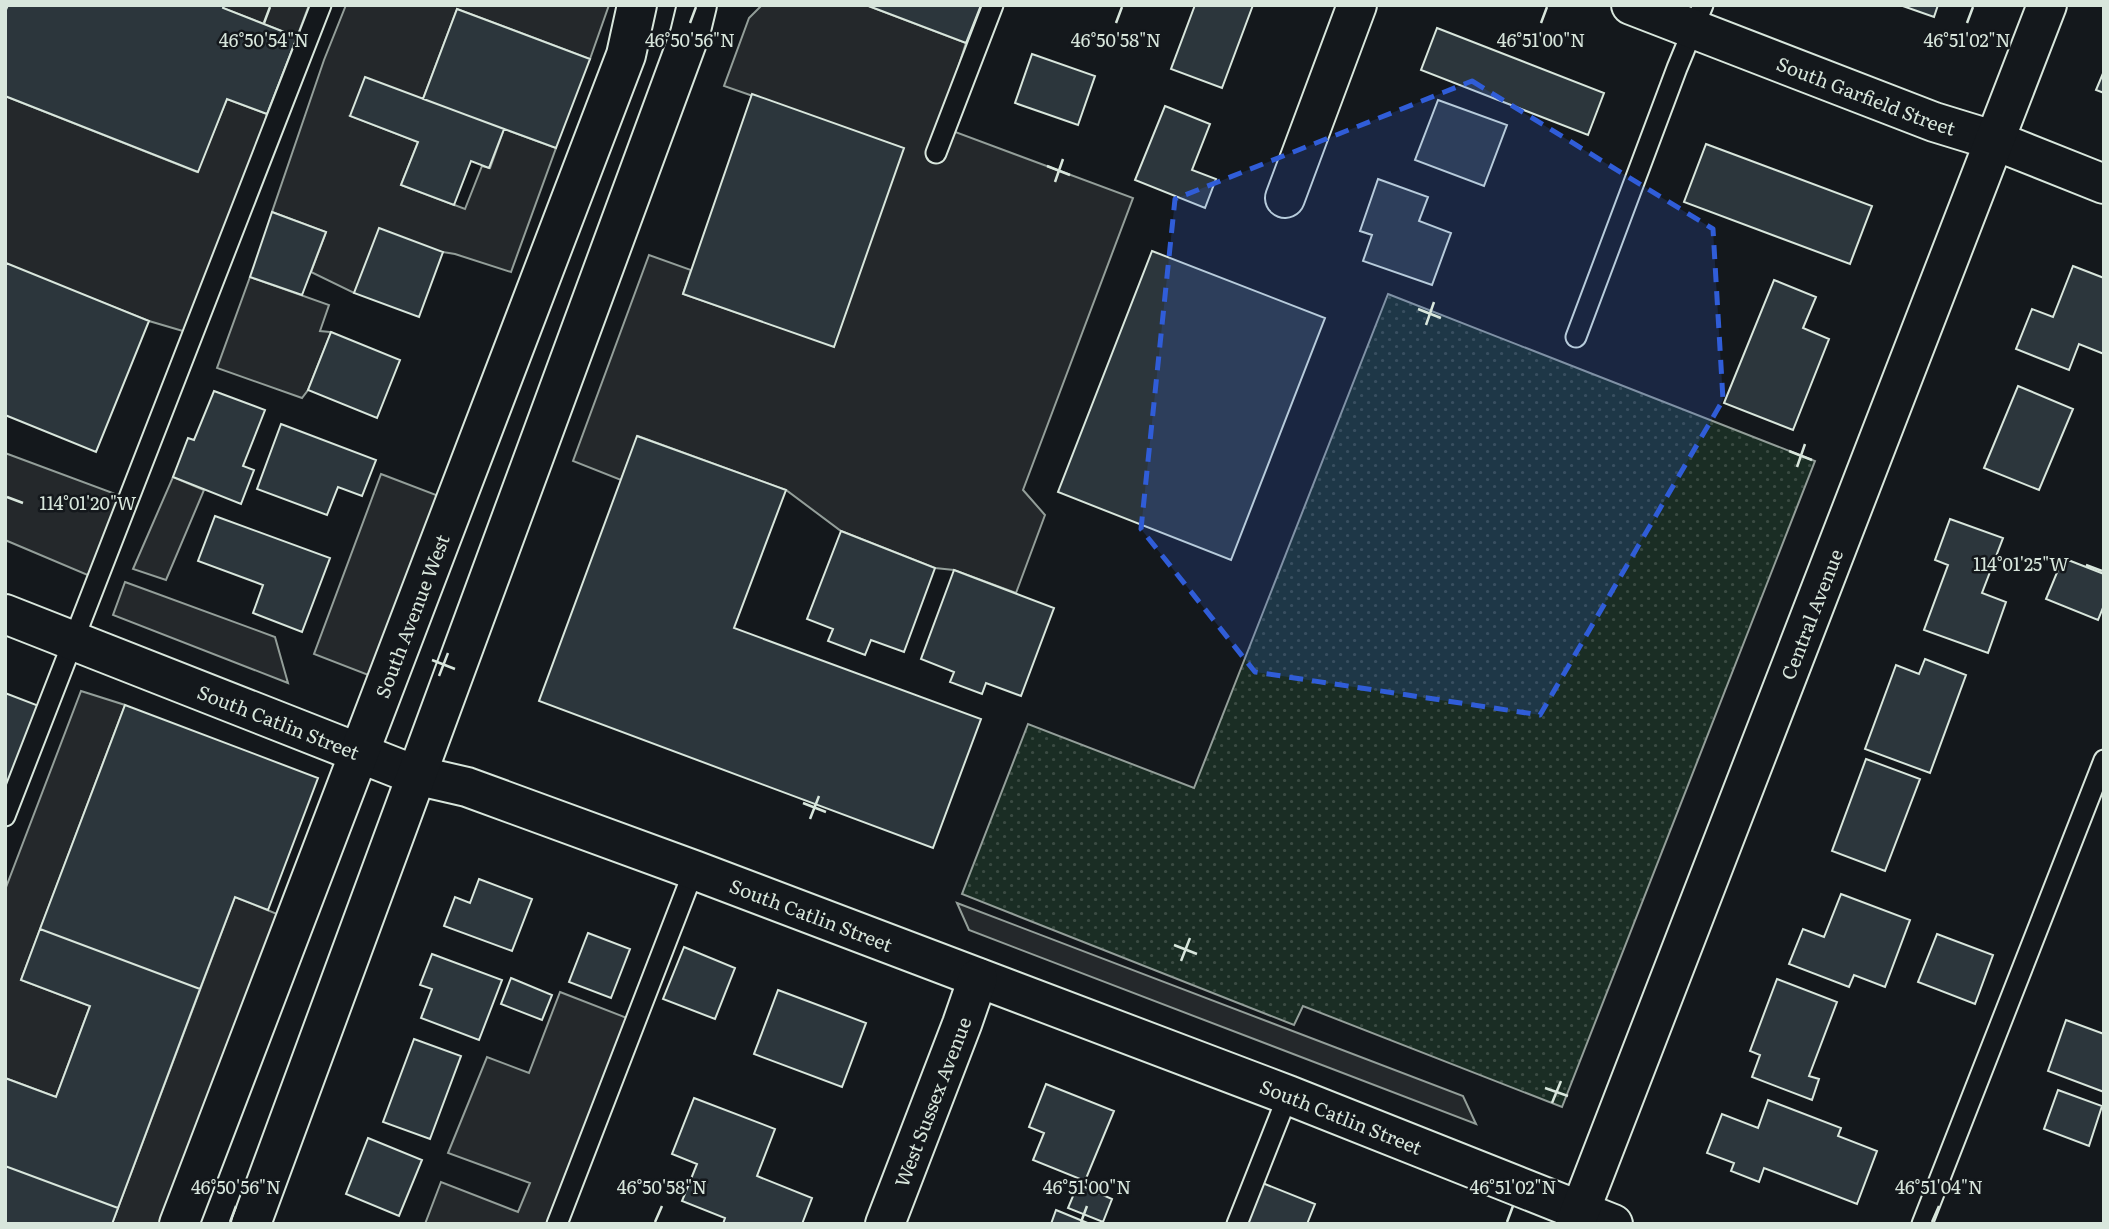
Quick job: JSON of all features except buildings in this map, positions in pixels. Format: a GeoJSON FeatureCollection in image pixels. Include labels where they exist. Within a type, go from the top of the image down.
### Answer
{"type":"FeatureCollection","features":[{"type":"Feature","properties":{"kind":"street","name":"South Avenue West"},"geometry":{"type":"LineString","coordinates":[[179,1224],[626,55],[637,5]]}},
{"type":"Feature","properties":{"kind":"street"},"geometry":{"type":"LineString","coordinates":[[251,1224],[671,86],[697,5]]}},
{"type":"Feature","properties":{"kind":"street"},"geometry":{"type":"LineString","coordinates":[[1285,198],[1357,5]]}},
{"type":"Feature","properties":{"kind":"street","name":"South Garfield Street"},"geometry":{"type":"LineString","coordinates":[[1631,5],[1698,18],[1934,122],[1996,141],[2104,184]]}},
{"type":"Feature","properties":{"kind":"street","name":"Central Avenue"},"geometry":{"type":"LineString","coordinates":[[1589,1219],[1969,206],[2048,5]]}},
{"type":"Feature","properties":{"kind":"street","name":"South Catlin Street"},"geometry":{"type":"LineString","coordinates":[[5,614],[415,775],[467,788],[694,870],[1289,1095],[1589,1219]]}},
{"type":"Feature","properties":{"kind":"street","name":"West Sussex Avenue"},"geometry":{"type":"LineString","coordinates":[[885,1224],[978,978]]}},
{"type":"Feature","properties":{"kind":"lane"},"geometry":{"type":"LineString","coordinates":[[5,816],[321,5]]}},
{"type":"Feature","properties":{"kind":"lane"},"geometry":{"type":"LineString","coordinates":[[936,153],[993,5]]}},
{"type":"Feature","properties":{"kind":"lane"},"geometry":{"type":"LineString","coordinates":[[1576,337],[1676,68],[1698,18]]}},
{"type":"Feature","properties":{"kind":"lane"},"geometry":{"type":"LineString","coordinates":[[1922,1224],[2104,760]]}},
{"type":"Feature","properties":{"kind":"lane"},"geometry":{"type":"LineString","coordinates":[[557,1224],[694,870]]}},
{"type":"Feature","properties":{"kind":"lane"},"geometry":{"type":"LineString","coordinates":[[1237,1224],[1289,1095]]}},
{"type":"Feature","properties":{"kind":"highlighted area"},"geometry":{"type":"Polygon","coordinates":[[[1472,81],[1713,229],[1723,400],[1540,715],[1255,672],[1141,529],[1175,199],[1472,81]]]}},
{"type":"Feature","properties":{"kind":"green space"},"geometry":{"type":"Polygon","coordinates":[[[1388,294],[1815,461],[1562,1107],[1303,1006],[1294,1025],[962,894],[1028,724],[1194,788],[1388,294]]]}},
{"type":"Feature","properties":{"kind":"shaded area"},"geometry":{"type":"Polygon","coordinates":[[[224,5],[309,5],[297,37],[223,8],[224,5]]]}},
{"type":"Feature","properties":{"kind":"shaded area"},"geometry":{"type":"Polygon","coordinates":[[[346,5],[609,5],[590,59],[457,9],[423,99],[351,116],[418,142],[401,185],[465,209],[482,166],[490,168],[504,129],[556,148],[511,272],[443,252],[354,293],[311,272],[326,232],[272,212],[324,60],[346,5]]]}},
{"type":"Feature","properties":{"kind":"shaded area"},"geometry":{"type":"Polygon","coordinates":[[[762,5],[866,5],[966,43],[939,126],[1133,198],[1023,490],[1045,515],[1016,593],[954,570],[935,568],[841,531],[786,490],[638,436],[621,480],[573,461],[649,255],[691,270],[683,294],[834,346],[900,147],[724,86],[749,18],[762,5]]]}},
{"type":"Feature","properties":{"kind":"shaded area"},"geometry":{"type":"Polygon","coordinates":[[[5,96],[197,172],[227,99],[267,114],[241,208],[193,334],[149,321],[5,264],[5,96]]]}},
{"type":"Feature","properties":{"kind":"shaded area"},"geometry":{"type":"Polygon","coordinates":[[[250,277],[329,305],[320,331],[331,332],[308,390],[302,398],[217,368],[250,277]]]}},
{"type":"Feature","properties":{"kind":"shaded area"},"geometry":{"type":"Polygon","coordinates":[[[5,453],[129,499],[97,579],[5,540],[5,453]]]}},
{"type":"Feature","properties":{"kind":"shaded area"},"geometry":{"type":"Polygon","coordinates":[[[381,474],[444,498],[376,678],[314,654],[381,474]]]}},
{"type":"Feature","properties":{"kind":"shaded area"},"geometry":{"type":"Polygon","coordinates":[[[173,477],[204,490],[166,580],[133,569],[173,477]]]}},
{"type":"Feature","properties":{"kind":"shaded area"},"geometry":{"type":"Polygon","coordinates":[[[125,582],[275,637],[288,683],[113,615],[125,582]]]}},
{"type":"Feature","properties":{"kind":"shaded area"},"geometry":{"type":"Polygon","coordinates":[[[81,691],[125,705],[21,980],[90,1006],[56,1097],[5,1078],[5,890],[81,691]]]}},
{"type":"Feature","properties":{"kind":"shaded area"},"geometry":{"type":"Polygon","coordinates":[[[235,897],[282,916],[164,1224],[112,1224],[235,897]]]}},
{"type":"Feature","properties":{"kind":"shaded area"},"geometry":{"type":"Polygon","coordinates":[[[957,903],[1463,1096],[1476,1124],[969,930],[957,903]]]}},
{"type":"Feature","properties":{"kind":"shaded area"},"geometry":{"type":"Polygon","coordinates":[[[560,992],[627,1018],[547,1224],[425,1224],[441,1182],[518,1212],[530,1183],[448,1153],[487,1057],[529,1073],[560,992]]]}}]}
